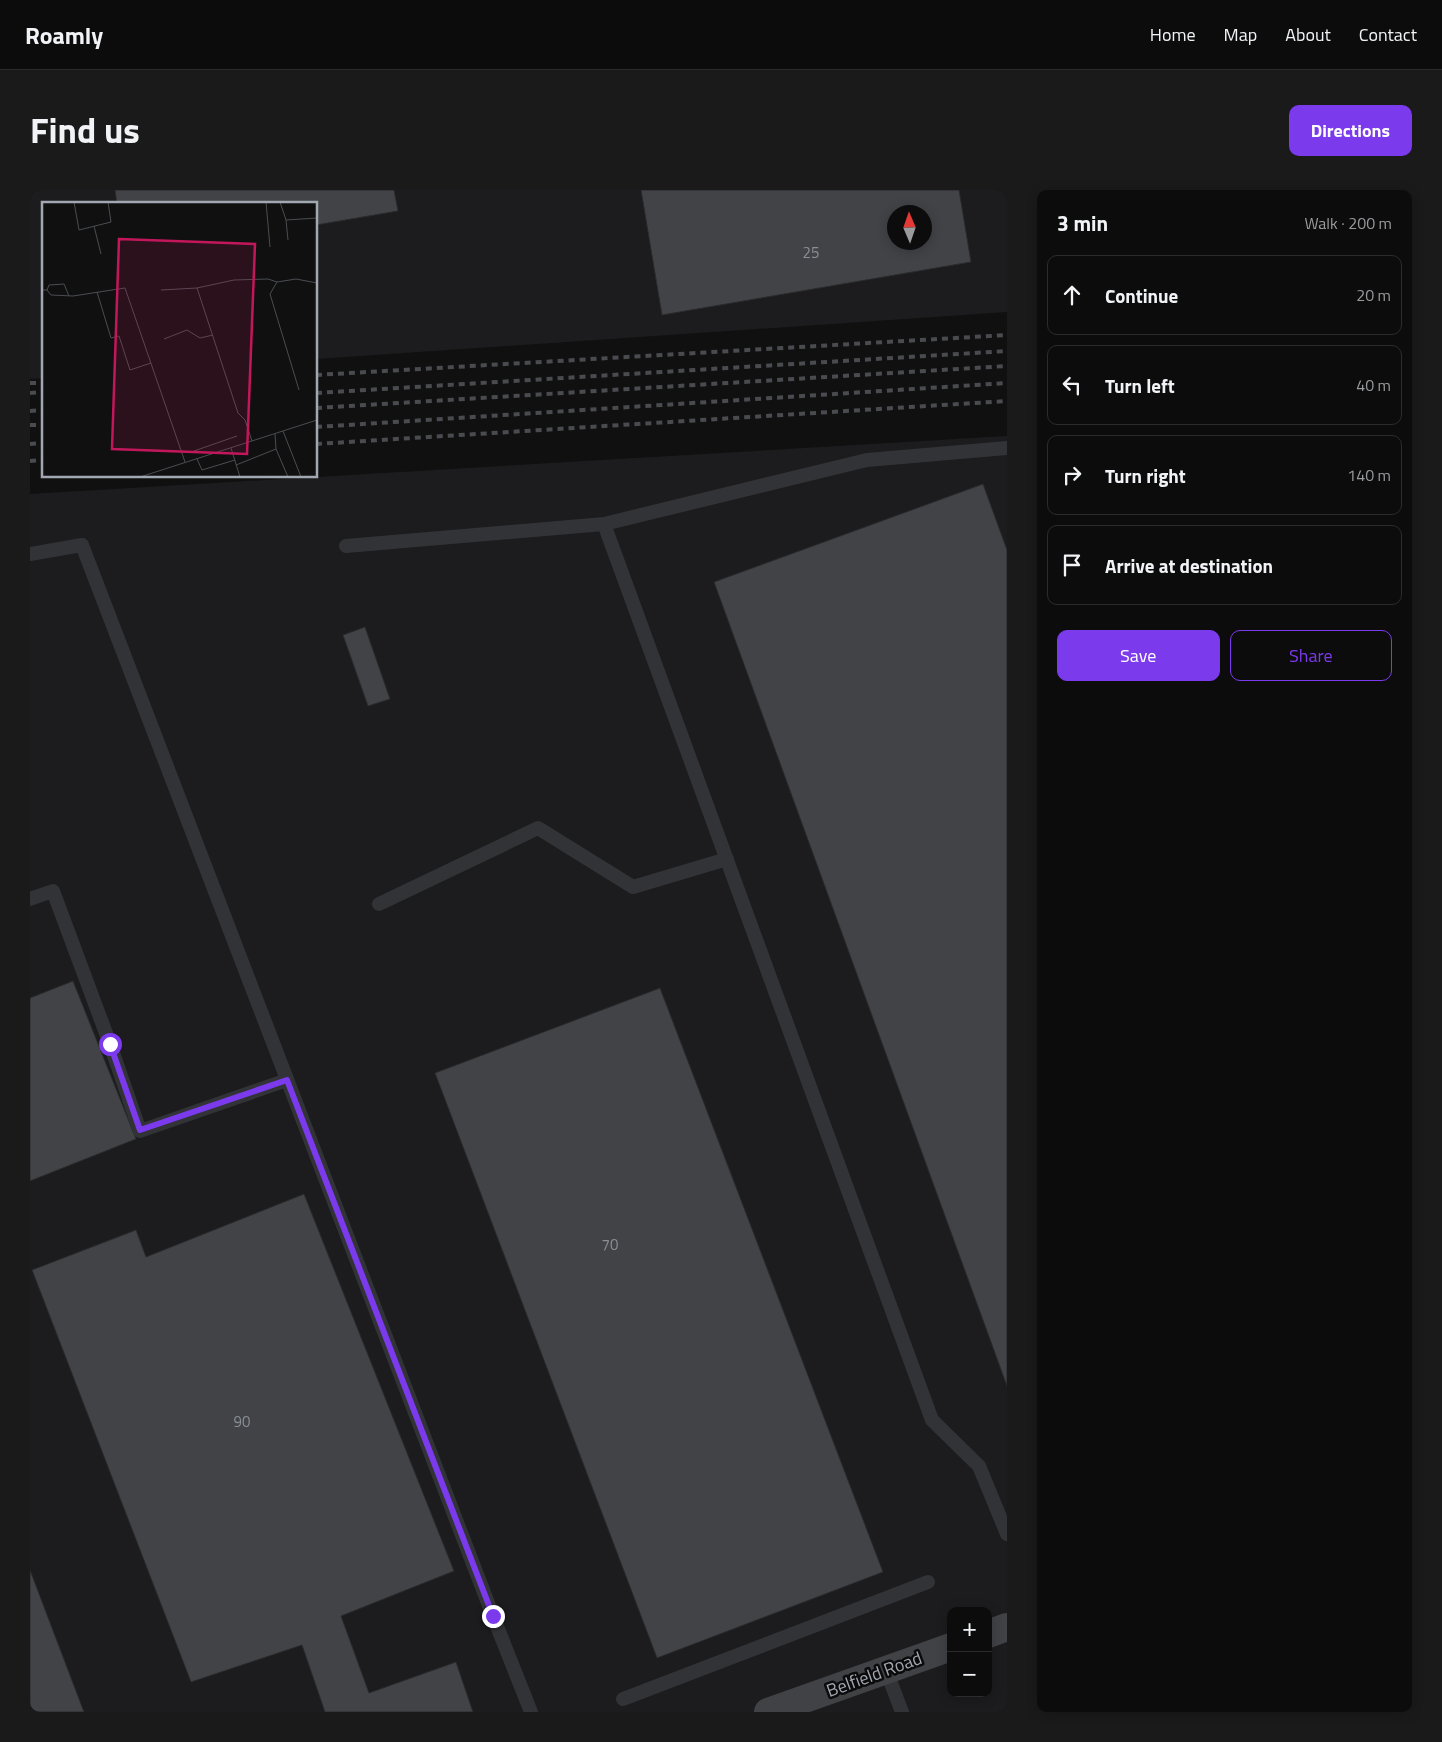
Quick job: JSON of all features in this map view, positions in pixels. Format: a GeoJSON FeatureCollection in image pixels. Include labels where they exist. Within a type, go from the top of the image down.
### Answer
{"type":"FeatureCollection","features":[{"type":"Feature","properties":{"kind":"main road"},"geometry":{"type":"LineString","coordinates":[[992,1633],[1007,1627]]}},
{"type":"Feature","properties":{"kind":"main road","name":"Belfield Road"},"geometry":{"type":"LineString","coordinates":[[768,1712],[947,1648]]}},
{"type":"Feature","properties":{"kind":"lane"},"geometry":{"type":"LineString","coordinates":[[346,546],[604,524],[867,460],[1007,448]]}},
{"type":"Feature","properties":{"kind":"lane"},"geometry":{"type":"LineString","coordinates":[[604,524],[932,1420],[979,1466],[1007,1534]]}},
{"type":"Feature","properties":{"kind":"lane"},"geometry":{"type":"LineString","coordinates":[[30,554],[82,545],[531,1712]]}},
{"type":"Feature","properties":{"kind":"lane"},"geometry":{"type":"LineString","coordinates":[[379,904],[538,828],[633,887],[727,859]]}},
{"type":"Feature","properties":{"kind":"lane"},"geometry":{"type":"LineString","coordinates":[[30,899],[53,892],[140,1130],[287,1080]]}},
{"type":"Feature","properties":{"kind":"lane"},"geometry":{"type":"LineString","coordinates":[[623,1699],[928,1582]]}},
{"type":"Feature","properties":{"kind":"lane"},"geometry":{"type":"LineString","coordinates":[[886,1670],[902,1712]]}},
{"type":"Feature","properties":{"kind":"shaded area"},"geometry":{"type":"Polygon","coordinates":[[[30,190],[1007,190],[1007,312],[318,359],[318,202],[42,202],[42,378],[30,379],[30,190]]]}},
{"type":"Feature","properties":{"kind":"shaded area"},"geometry":{"type":"Polygon","coordinates":[[[1007,436],[1007,1712],[30,1712],[30,494],[1007,436]]]}},
{"type":"Feature","properties":{"kind":"building"},"geometry":{"type":"Polygon","coordinates":[[[115,190],[394,190],[398,211],[318,225],[318,202],[117,202],[115,190]]]}},
{"type":"Feature","properties":{"kind":"building"},"geometry":{"type":"Polygon","coordinates":[[[641,190],[959,190],[971,262],[662,315],[641,190]]]}},
{"type":"Feature","properties":{"kind":"building"},"geometry":{"type":"Polygon","coordinates":[[[983,484],[1007,550],[1007,1386],[714,582],[983,484]]]}},
{"type":"Feature","properties":{"kind":"building"},"geometry":{"type":"Polygon","coordinates":[[[365,627],[390,699],[368,706],[343,635],[365,627]]]}},
{"type":"Feature","properties":{"kind":"building"},"geometry":{"type":"Polygon","coordinates":[[[73,981],[136,1139],[30,1181],[30,998],[73,981]]]}},
{"type":"Feature","properties":{"kind":"building"},"geometry":{"type":"Polygon","coordinates":[[[660,988],[883,1572],[657,1658],[435,1073],[660,988]]]}},
{"type":"Feature","properties":{"kind":"building"},"geometry":{"type":"Polygon","coordinates":[[[304,1194],[454,1571],[341,1616],[369,1693],[456,1662],[473,1712],[325,1712],[302,1645],[191,1682],[32,1270],[136,1230],[146,1257],[304,1194]]]}},
{"type":"Feature","properties":{"kind":"building"},"geometry":{"type":"Polygon","coordinates":[[[30,1570],[84,1712],[30,1712],[30,1570]]]}},
{"type":"Feature","properties":{"kind":"railway"},"geometry":{"type":"LineString","coordinates":[[318,375],[1007,335]]}},
{"type":"Feature","properties":{"kind":"railway"},"geometry":{"type":"LineString","coordinates":[[318,393],[1007,351]]}},
{"type":"Feature","properties":{"kind":"railway"},"geometry":{"type":"LineString","coordinates":[[318,408],[1007,366]]}},
{"type":"Feature","properties":{"kind":"railway"},"geometry":{"type":"LineString","coordinates":[[30,383],[42,383]]}},
{"type":"Feature","properties":{"kind":"railway"},"geometry":{"type":"LineString","coordinates":[[318,427],[1007,383]]}},
{"type":"Feature","properties":{"kind":"railway"},"geometry":{"type":"LineString","coordinates":[[30,393],[42,392]]}},
{"type":"Feature","properties":{"kind":"railway"},"geometry":{"type":"LineString","coordinates":[[318,444],[1007,401]]}},
{"type":"Feature","properties":{"kind":"railway"},"geometry":{"type":"LineString","coordinates":[[30,411],[42,410]]}},
{"type":"Feature","properties":{"kind":"railway"},"geometry":{"type":"LineString","coordinates":[[30,425],[42,425]]}},
{"type":"Feature","properties":{"kind":"railway"},"geometry":{"type":"LineString","coordinates":[[30,444],[42,443]]}},
{"type":"Feature","properties":{"kind":"railway"},"geometry":{"type":"LineString","coordinates":[[30,461],[42,460]]}},
{"type":"Feature","properties":{"kind":"route"},"geometry":{"type":"LineString","coordinates":[[110,1044],[140,1130],[287,1080],[493,1616]]}}]}
